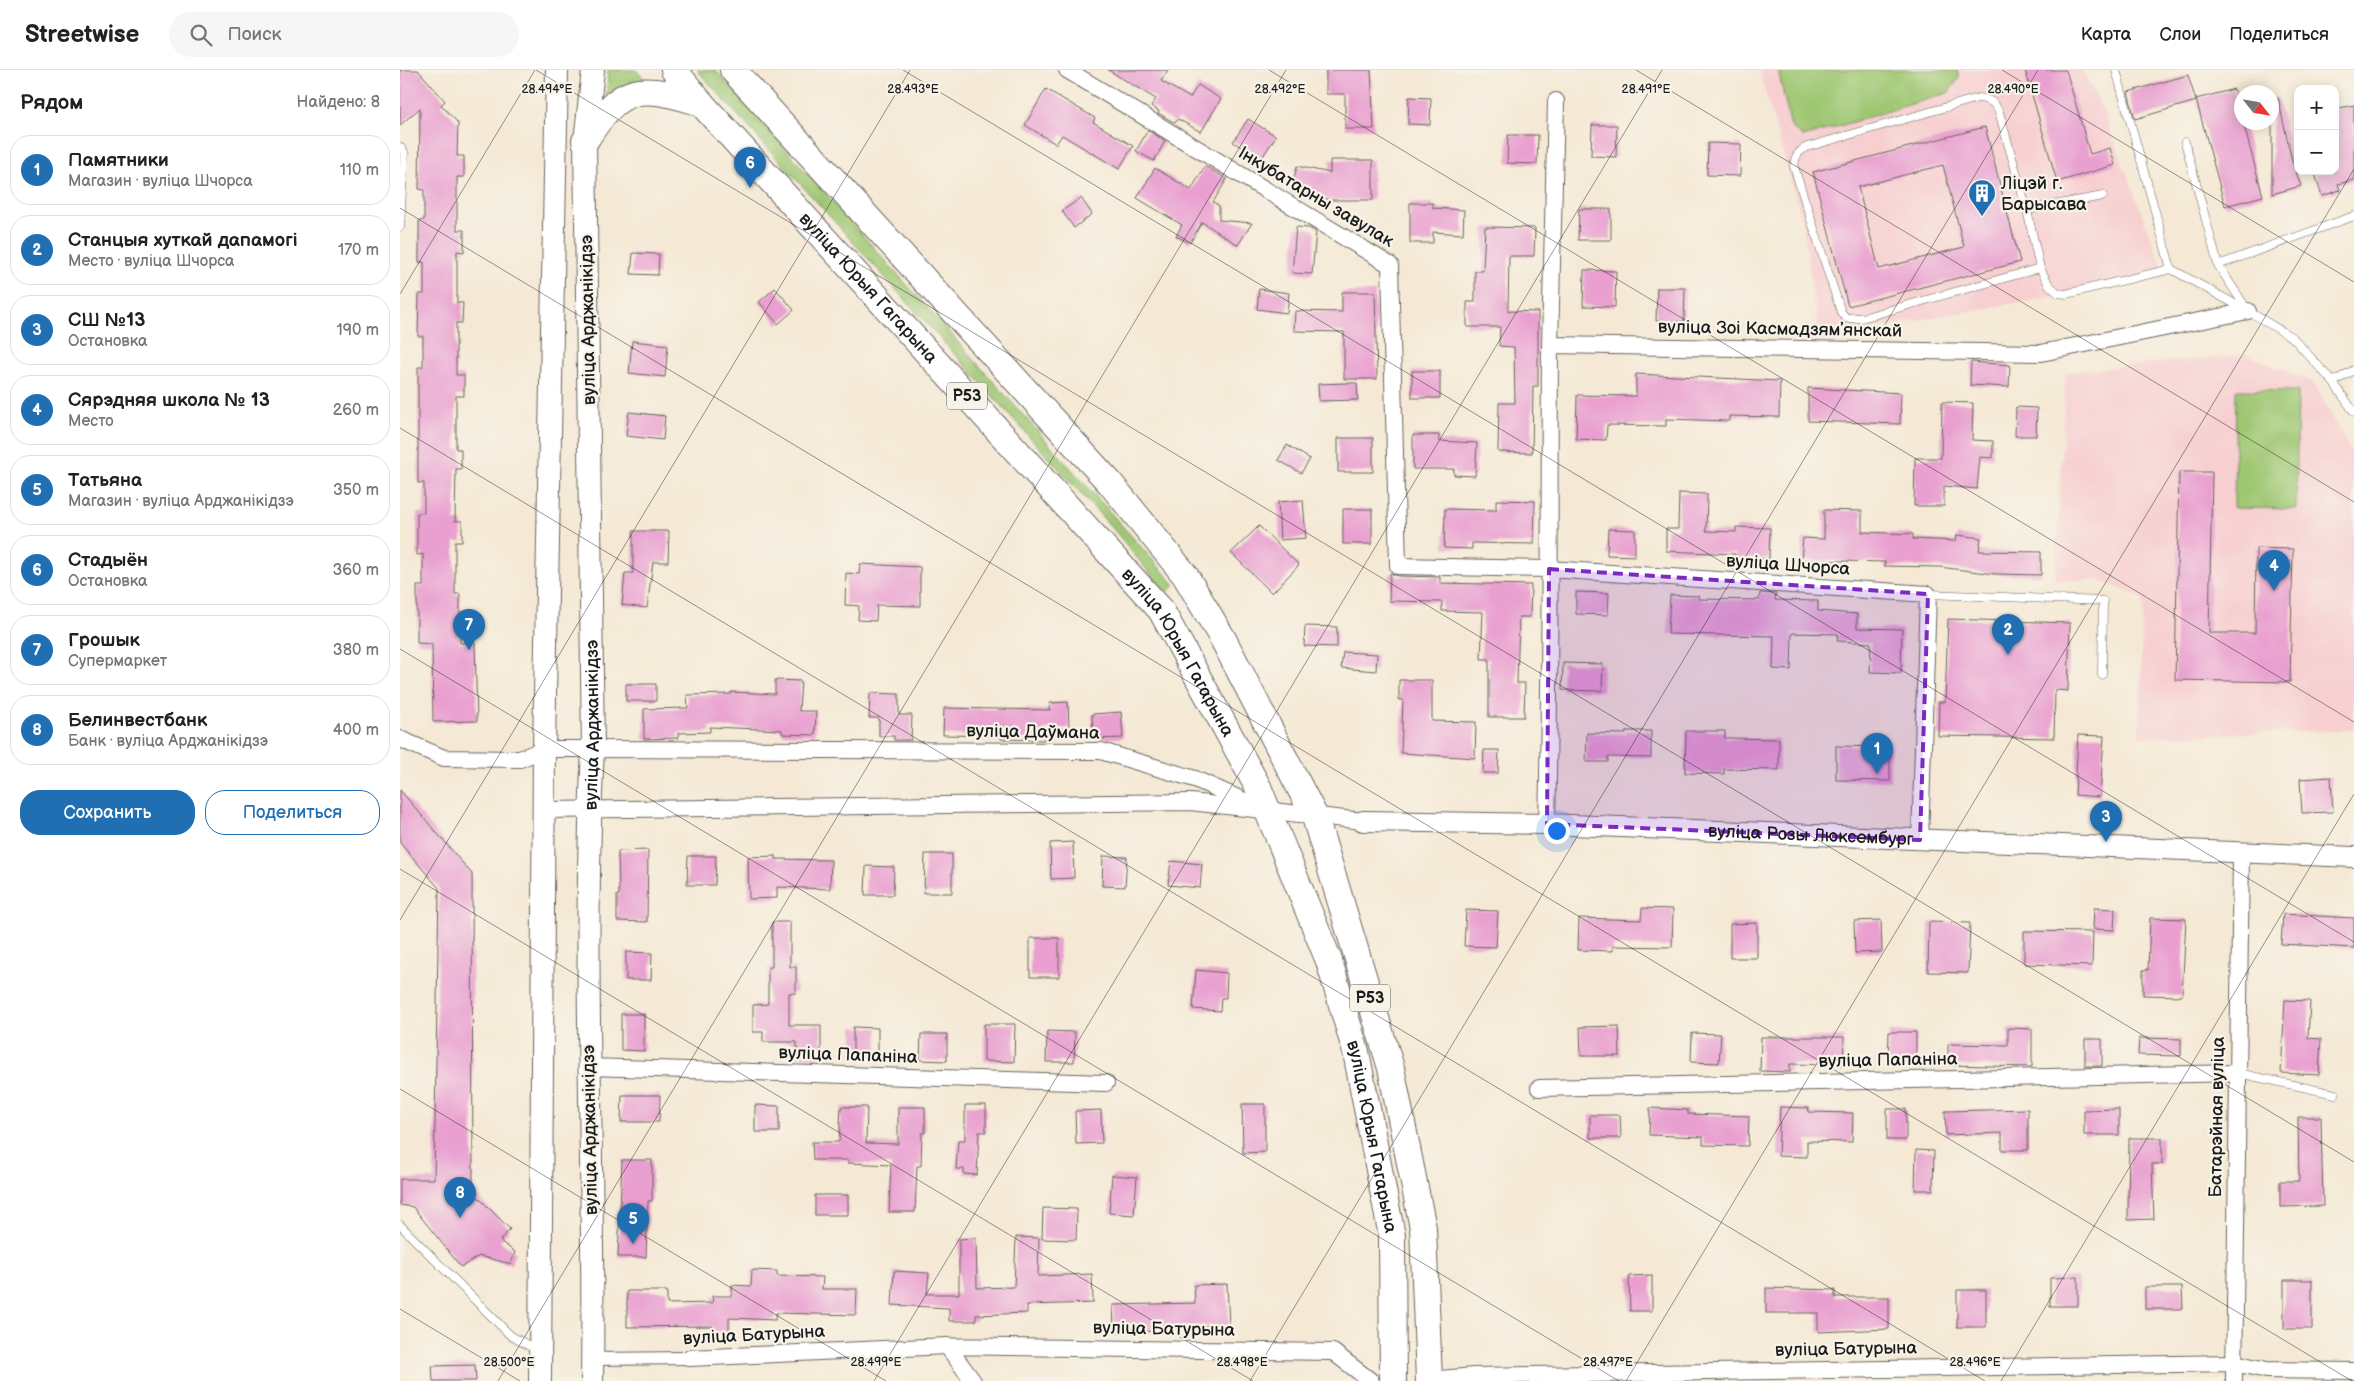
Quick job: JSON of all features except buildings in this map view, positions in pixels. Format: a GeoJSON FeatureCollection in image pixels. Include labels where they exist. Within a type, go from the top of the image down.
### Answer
{"type":"FeatureCollection","features":[{"type":"Feature","properties":{"kind":"main road","name":"вуліца Арджанікідзэ"},"geometry":{"type":"LineString","coordinates":[[540,1381],[544,749],[557,70]]}},
{"type":"Feature","properties":{"kind":"main road","name":"вуліца Арджанікідзэ"},"geometry":{"type":"LineString","coordinates":[[592,1370],[589,1067],[590,810],[593,749],[585,141],[593,70]]}},
{"type":"Feature","properties":{"kind":"main road","name":"вуліца Юрыя Гагарына"},"geometry":{"type":"LineString","coordinates":[[674,70],[701,103],[1161,610],[1258,787],[1329,961],[1356,1052],[1392,1236],[1393,1381]]}},
{"type":"Feature","properties":{"kind":"main road","name":"вуліца Юрыя Гагарына"},"geometry":{"type":"LineString","coordinates":[[733,70],[1110,483],[1185,575],[1223,639],[1315,818],[1391,1068],[1422,1228],[1429,1380]]}},
{"type":"Feature","properties":{"kind":"main road"},"geometry":{"type":"LineString","coordinates":[[585,141],[598,119],[624,96],[637,92],[664,91],[701,103]]}},
{"type":"Feature","properties":{"kind":"street","name":"Інкубатарны завулак"},"geometry":{"type":"LineString","coordinates":[[1067,70],[1390,265],[1398,566]]}},
{"type":"Feature","properties":{"kind":"street"},"geometry":{"type":"LineString","coordinates":[[1547,824],[1551,649],[1549,569],[1550,345],[1556,101]]}},
{"type":"Feature","properties":{"kind":"street","name":"вуліца Зоі Касмадзямʼянскай"},"geometry":{"type":"LineString","coordinates":[[1550,345],[2041,353],[2248,312]]}},
{"type":"Feature","properties":{"kind":"street","name":"вуліца Шчорса"},"geometry":{"type":"LineString","coordinates":[[1398,566],[1549,569],[1928,594]]}},
{"type":"Feature","properties":{"kind":"street"},"geometry":{"type":"LineString","coordinates":[[1920,840],[1928,594]]}},
{"type":"Feature","properties":{"kind":"street","name":"вуліца Даўмана"},"geometry":{"type":"LineString","coordinates":[[400,739],[444,758],[520,759],[544,749],[1101,751],[1195,780],[1268,811]]}},
{"type":"Feature","properties":{"kind":"street"},"geometry":{"type":"LineString","coordinates":[[544,810],[1190,802],[1268,811]]}},
{"type":"Feature","properties":{"kind":"street","name":"вуліца Розы Люксембург"},"geometry":{"type":"LineString","coordinates":[[1268,811],[1315,818],[1363,821],[1547,824],[2354,858]]}},
{"type":"Feature","properties":{"kind":"street","name":"Батарэйная вуліца"},"geometry":{"type":"LineString","coordinates":[[2234,1381],[2241,853]]}},
{"type":"Feature","properties":{"kind":"street","name":"вуліца Папаніна"},"geometry":{"type":"LineString","coordinates":[[589,1067],[1106,1083]]}},
{"type":"Feature","properties":{"kind":"street","name":"вуліца Папаніна"},"geometry":{"type":"LineString","coordinates":[[1539,1088],[2238,1072]]}},
{"type":"Feature","properties":{"kind":"street"},"geometry":{"type":"LineString","coordinates":[[947,1346],[973,1381]]}},
{"type":"Feature","properties":{"kind":"street","name":"вуліца Батурына"},"geometry":{"type":"LineString","coordinates":[[592,1370],[690,1358],[947,1346],[1333,1352],[1371,1381]]}},
{"type":"Feature","properties":{"kind":"street","name":"вуліца Батурына"},"geometry":{"type":"LineString","coordinates":[[1429,1380],[1474,1376],[2234,1363],[2267,1370],[2354,1371]]}},
{"type":"Feature","properties":{"kind":"street"},"geometry":{"type":"LineString","coordinates":[[1387,1381],[1393,1381]]}},
{"type":"Feature","properties":{"kind":"lane"},"geometry":{"type":"LineString","coordinates":[[2116,70],[2171,269]]}},
{"type":"Feature","properties":{"kind":"lane"},"geometry":{"type":"LineString","coordinates":[[2040,268],[1862,318],[1846,318],[1840,312],[1794,167],[1795,158],[1799,151],[1807,147],[1978,98],[1988,98],[1995,103],[1999,112],[2027,210],[2040,268],[2049,286],[2058,293],[2066,294],[2171,269],[2293,338],[2333,382],[2354,412]]}},
{"type":"Feature","properties":{"kind":"lane"},"geometry":{"type":"LineString","coordinates":[[2185,142],[2218,265],[2248,312]]}},
{"type":"Feature","properties":{"kind":"lane"},"geometry":{"type":"LineString","coordinates":[[400,147],[404,152],[400,227]]}},
{"type":"Feature","properties":{"kind":"lane"},"geometry":{"type":"LineString","coordinates":[[2027,210],[2102,196]]}},
{"type":"Feature","properties":{"kind":"lane"},"geometry":{"type":"LineString","coordinates":[[2218,265],[2354,216]]}},
{"type":"Feature","properties":{"kind":"lane"},"geometry":{"type":"LineString","coordinates":[[2333,382],[2354,370]]}},
{"type":"Feature","properties":{"kind":"lane"},"geometry":{"type":"LineString","coordinates":[[1928,594],[2103,601],[2102,675]]}},
{"type":"Feature","properties":{"kind":"lane"},"geometry":{"type":"LineString","coordinates":[[2238,1072],[2335,1094]]}},
{"type":"Feature","properties":{"kind":"lane"},"geometry":{"type":"LineString","coordinates":[[400,1225],[511,1336],[540,1352]]}},
{"type":"Feature","properties":{"kind":"highlighted area"},"geometry":{"type":"Polygon","coordinates":[[[1549,569],[1928,594],[1920,840],[1547,824],[1549,569]]]}},
{"type":"Feature","properties":{"kind":"shaded area"},"geometry":{"type":"Polygon","coordinates":[[[1759,70],[2083,70],[2101,106],[2166,277],[1819,337],[1802,219],[1759,70]]]}},
{"type":"Feature","properties":{"kind":"shaded area"},"geometry":{"type":"Polygon","coordinates":[[[2246,354],[2313,382],[2354,456],[2354,730],[2139,737],[2143,599],[2100,580],[2055,580],[2066,372],[2246,354]]]}},
{"type":"Feature","properties":{"kind":"green space"},"geometry":{"type":"Polygon","coordinates":[[[608,70],[636,70],[649,84],[607,96],[608,70]]]}},
{"type":"Feature","properties":{"kind":"green space"},"geometry":{"type":"Polygon","coordinates":[[[697,70],[715,70],[1175,585],[1166,593],[1115,531],[697,70]]]}},
{"type":"Feature","properties":{"kind":"green space"},"geometry":{"type":"Polygon","coordinates":[[[1778,70],[1957,70],[1959,78],[1948,93],[1803,137],[1791,127],[1778,70]]]}},
{"type":"Feature","properties":{"kind":"green space"},"geometry":{"type":"Polygon","coordinates":[[[2236,390],[2298,391],[2296,509],[2234,508],[2236,390]]]}},
{"type":"Feature","properties":{"kind":"place","name":"Стадыён"},"geometry":{"type":"Point","coordinates":[750,188]}},
{"type":"Feature","properties":{"kind":"place","name":"Ліцэй г. Барысава"},"geometry":{"type":"Point","coordinates":[1982,217]}},
{"type":"Feature","properties":{"kind":"place","name":"Сярэдняя школа № 13"},"geometry":{"type":"Point","coordinates":[2274,591]}},
{"type":"Feature","properties":{"kind":"place","name":"Грошык"},"geometry":{"type":"Point","coordinates":[469,650]}},
{"type":"Feature","properties":{"kind":"place","name":"Станцыя хуткай дапамогі"},"geometry":{"type":"Point","coordinates":[2008,655]}},
{"type":"Feature","properties":{"kind":"place","name":"Памятники"},"geometry":{"type":"Point","coordinates":[1877,774]}},
{"type":"Feature","properties":{"kind":"place","name":"СШ №13"},"geometry":{"type":"Point","coordinates":[2106,842]}},
{"type":"Feature","properties":{"kind":"place","name":"Белинвестбанк"},"geometry":{"type":"Point","coordinates":[460,1218]}},
{"type":"Feature","properties":{"kind":"place","name":"Татьяна"},"geometry":{"type":"Point","coordinates":[633,1244]}}]}
